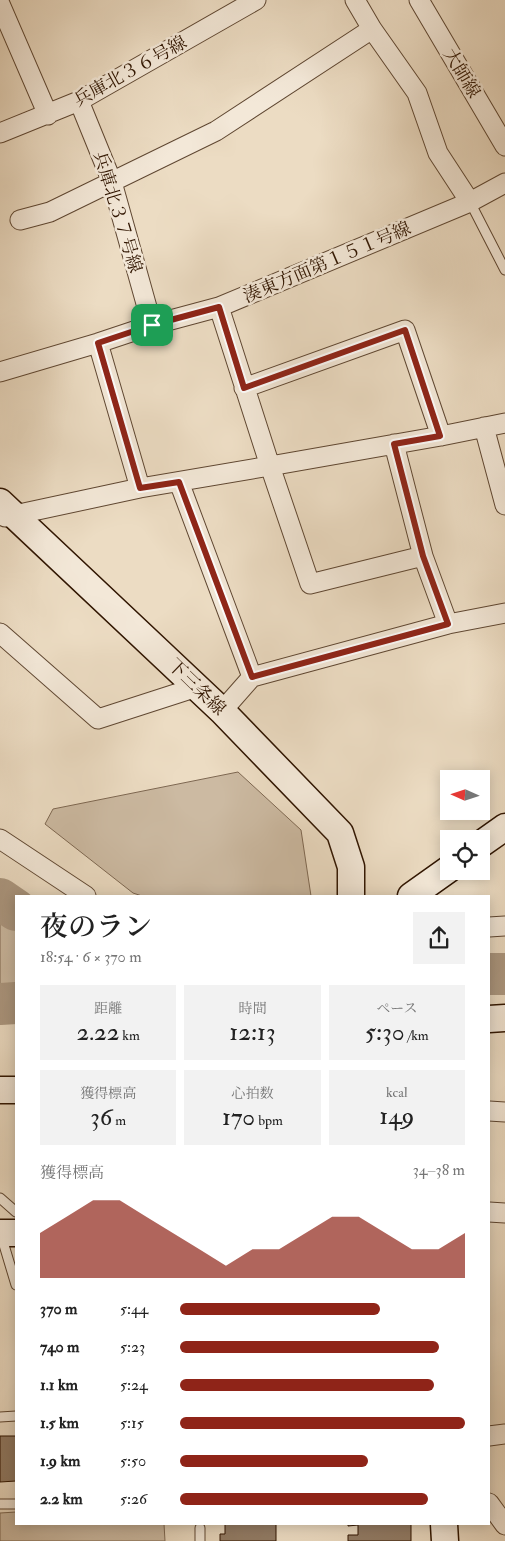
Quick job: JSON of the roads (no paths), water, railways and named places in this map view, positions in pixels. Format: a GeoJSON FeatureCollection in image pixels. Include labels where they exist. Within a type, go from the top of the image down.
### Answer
{"type":"FeatureCollection","features":[{"type":"Feature","properties":{"kind":"street"},"geometry":{"type":"LineString","coordinates":[[355,0],[372,29],[417,93],[438,153],[470,202]]}},
{"type":"Feature","properties":{"kind":"street","name":"大師線"},"geometry":{"type":"LineString","coordinates":[[419,0],[505,146]]}},
{"type":"Feature","properties":{"kind":"street","name":"兵庫北３６号線"},"geometry":{"type":"LineString","coordinates":[[0,133],[79,101],[248,2]]}},
{"type":"Feature","properties":{"kind":"street"},"geometry":{"type":"LineString","coordinates":[[0,4],[48,115]]}},
{"type":"Feature","properties":{"kind":"street"},"geometry":{"type":"LineString","coordinates":[[20,220],[50,212],[216,131],[372,29]]}},
{"type":"Feature","properties":{"kind":"street","name":"兵庫北３７号線"},"geometry":{"type":"LineString","coordinates":[[79,101],[112,182],[152,325]]}},
{"type":"Feature","properties":{"kind":"street","name":"湊東方面第１５１号線"},"geometry":{"type":"LineString","coordinates":[[0,372],[152,325],[219,307],[470,202],[505,184]]}},
{"type":"Feature","properties":{"kind":"street"},"geometry":{"type":"LineString","coordinates":[[219,307],[244,388],[310,584],[423,556]]}},
{"type":"Feature","properties":{"kind":"street"},"geometry":{"type":"LineString","coordinates":[[244,388],[405,330],[440,436]]}},
{"type":"Feature","properties":{"kind":"street"},"geometry":{"type":"LineString","coordinates":[[98,343],[140,488]]}},
{"type":"Feature","properties":{"kind":"street"},"geometry":{"type":"LineString","coordinates":[[5,511],[270,466],[505,423]]}},
{"type":"Feature","properties":{"kind":"street"},"geometry":{"type":"LineString","coordinates":[[484,427],[505,505]]}},
{"type":"Feature","properties":{"kind":"street"},"geometry":{"type":"LineString","coordinates":[[394,444],[423,556],[448,624]]}},
{"type":"Feature","properties":{"kind":"street"},"geometry":{"type":"LineString","coordinates":[[179,482],[252,677]]}},
{"type":"Feature","properties":{"kind":"street","name":"下三条線"},"geometry":{"type":"LineString","coordinates":[[5,511],[197,687],[340,832],[351,867],[351,895]]}},
{"type":"Feature","properties":{"kind":"street"},"geometry":{"type":"LineString","coordinates":[[222,711],[252,677],[448,624],[505,613]]}},
{"type":"Feature","properties":{"kind":"street"},"geometry":{"type":"LineString","coordinates":[[0,634],[98,718],[197,687]]}},
{"type":"Feature","properties":{"kind":"street"},"geometry":{"type":"LineString","coordinates":[[490,838],[505,827]]}},
{"type":"Feature","properties":{"kind":"street"},"geometry":{"type":"LineString","coordinates":[[0,839],[84,895]]}},
{"type":"Feature","properties":{"kind":"street"},"geometry":{"type":"LineString","coordinates":[[413,895],[440,876]]}},
{"type":"Feature","properties":{"kind":"street"},"geometry":{"type":"LineString","coordinates":[[490,927],[505,926]]}},
{"type":"Feature","properties":{"kind":"street"},"geometry":{"type":"LineString","coordinates":[[490,1019],[505,1018]]}},
{"type":"Feature","properties":{"kind":"street"},"geometry":{"type":"LineString","coordinates":[[0,1090],[15,1090]]}},
{"type":"Feature","properties":{"kind":"street"},"geometry":{"type":"LineString","coordinates":[[490,1111],[505,1112]]}},
{"type":"Feature","properties":{"kind":"street"},"geometry":{"type":"LineString","coordinates":[[490,1212],[505,1213]]}},
{"type":"Feature","properties":{"kind":"street"},"geometry":{"type":"LineString","coordinates":[[0,1233],[15,1233]]}},
{"type":"Feature","properties":{"kind":"street"},"geometry":{"type":"LineString","coordinates":[[490,1436],[505,1434]]}},
{"type":"Feature","properties":{"kind":"street"},"geometry":{"type":"LineString","coordinates":[[490,1504],[505,1525]]}},
{"type":"Feature","properties":{"kind":"street"},"geometry":{"type":"LineString","coordinates":[[444,1525],[444,1541]]}},
{"type":"Feature","properties":{"kind":"lane"},"geometry":{"type":"LineString","coordinates":[[470,202],[505,270]]}},
{"type":"Feature","properties":{"kind":"lane"},"geometry":{"type":"LineString","coordinates":[[0,1198],[15,1211]]}},
{"type":"Feature","properties":{"kind":"lane"},"geometry":{"type":"LineString","coordinates":[[0,1233],[15,1282]]}},
{"type":"Feature","properties":{"kind":"lane"},"geometry":{"type":"LineString","coordinates":[[0,1417],[15,1416]]}},
{"type":"Feature","properties":{"kind":"lane"},"geometry":{"type":"LineString","coordinates":[[0,1504],[15,1504]]}},
{"type":"Feature","properties":{"kind":"lane"},"geometry":{"type":"LineString","coordinates":[[200,1528],[200,1541]]}},
{"type":"Feature","properties":{"kind":"waterway"},"geometry":{"type":"LineString","coordinates":[[0,899],[15,909]]}},
{"type":"Feature","properties":{"kind":"waterway"},"geometry":{"type":"LineString","coordinates":[[490,974],[505,974]]}},
{"type":"Feature","properties":{"kind":"waterway"},"geometry":{"type":"LineString","coordinates":[[0,1004],[15,1003]]}}]}
